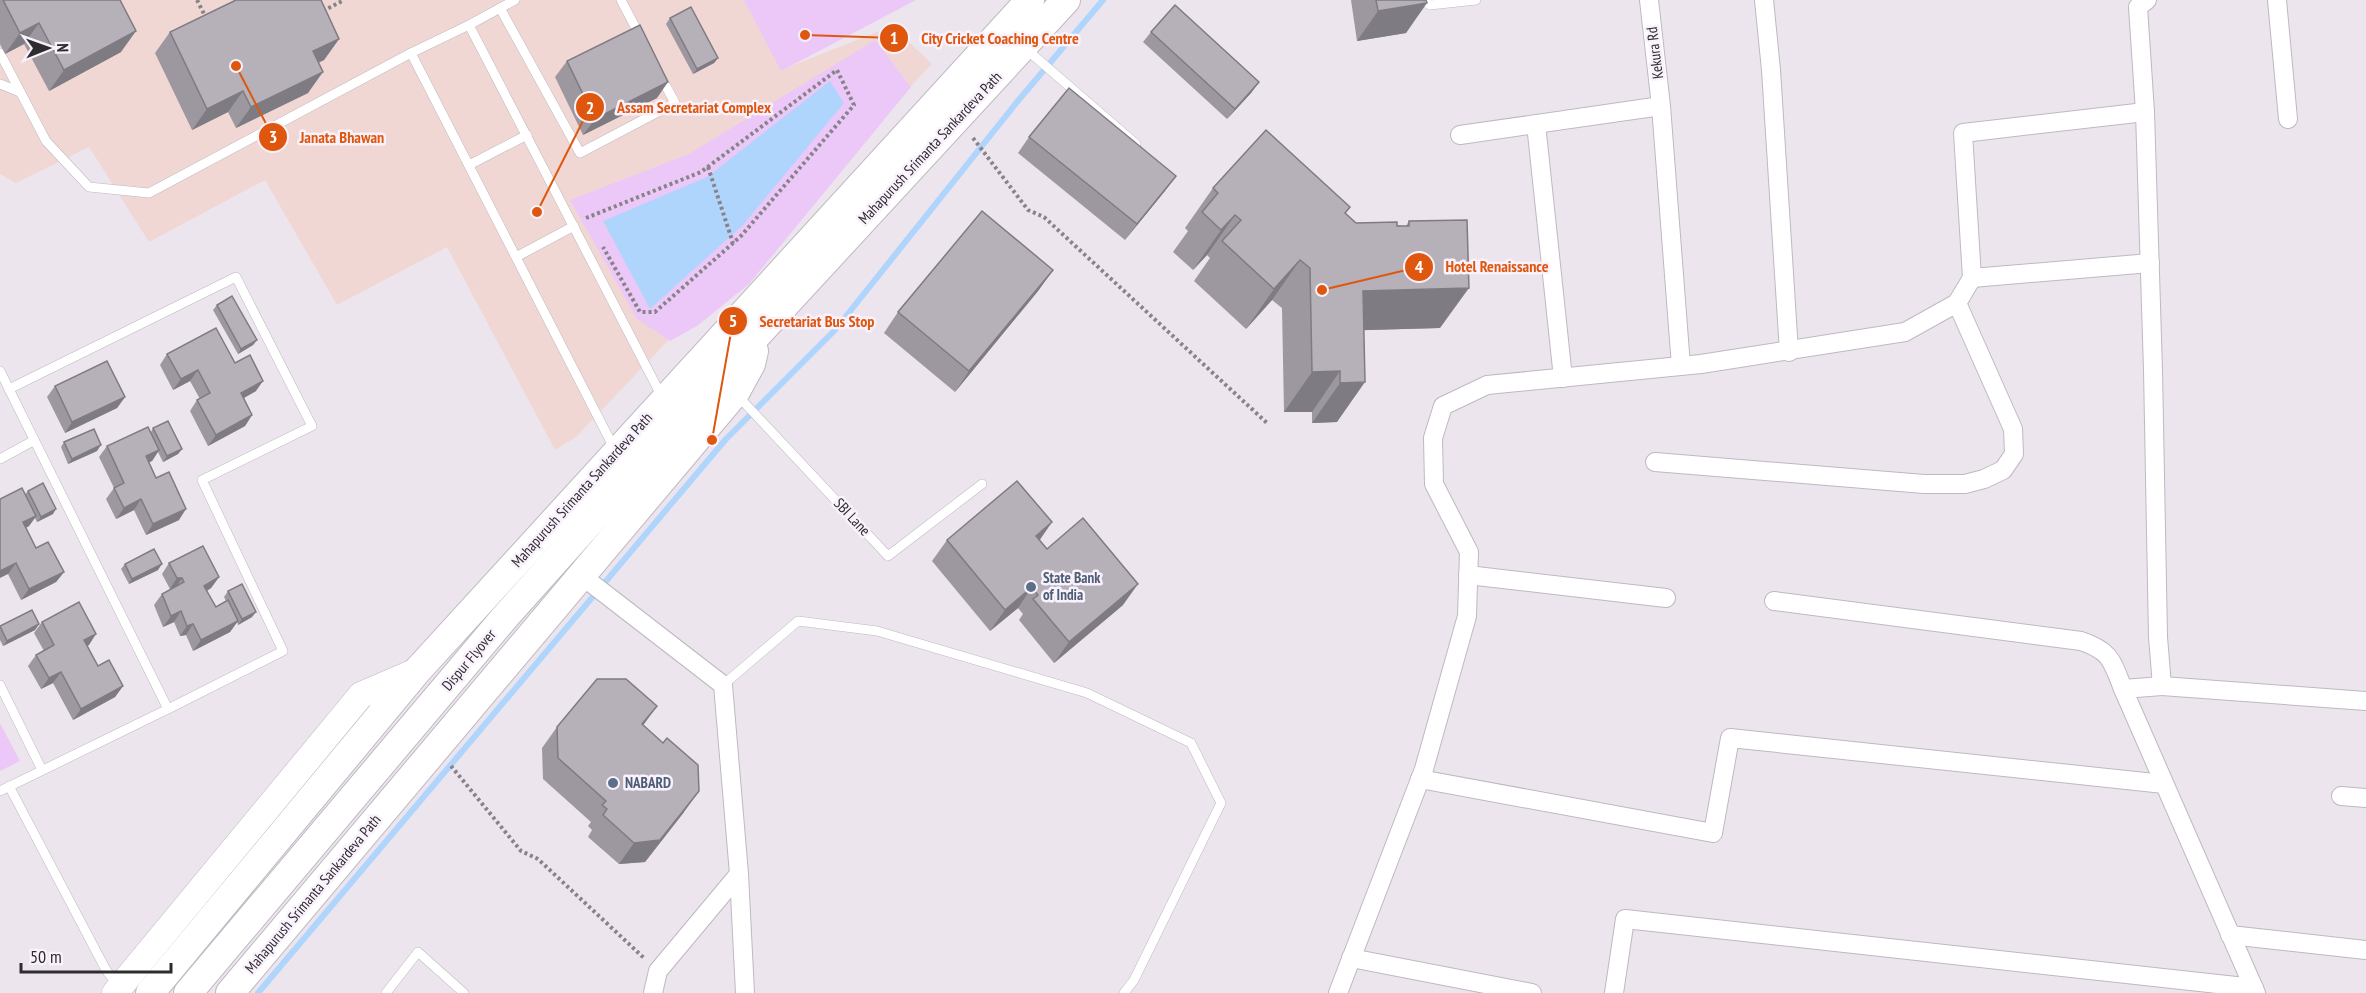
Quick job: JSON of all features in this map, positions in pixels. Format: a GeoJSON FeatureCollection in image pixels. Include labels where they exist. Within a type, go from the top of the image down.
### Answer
{"type":"FeatureCollection","features":[{"type":"Feature","properties":{"kind":"main road","name":"Mahapurush Srimanta Sankardeva Path"},"geometry":{"type":"LineString","coordinates":[[150,993],[417,671],[624,463],[663,400],[1030,0]]}},
{"type":"Feature","properties":{"kind":"main road","name":"Mahapurush Srimanta Sankardeva Path"},"geometry":{"type":"LineString","coordinates":[[230,993],[741,399],[758,334],[1030,52],[1066,0]]}},
{"type":"Feature","properties":{"kind":"main road","name":"Dispur Flyover"},"geometry":{"type":"LineString","coordinates":[[188,993],[505,617],[624,463],[758,334]]}},
{"type":"Feature","properties":{"kind":"main road"},"geometry":{"type":"LineString","coordinates":[[117,990],[361,695],[417,671]]}},
{"type":"Feature","properties":{"kind":"street","name":"Kekura Rd"},"geometry":{"type":"LineString","coordinates":[[1649,0],[1661,106],[1681,366]]}},
{"type":"Feature","properties":{"kind":"street"},"geometry":{"type":"LineString","coordinates":[[1764,0],[1771,70],[1789,352]]}},
{"type":"Feature","properties":{"kind":"street"},"geometry":{"type":"LineString","coordinates":[[2146,0],[2138,8],[2145,112],[2158,637],[2162,686]]}},
{"type":"Feature","properties":{"kind":"street"},"geometry":{"type":"LineString","coordinates":[[2277,0],[2288,119]]}},
{"type":"Feature","properties":{"kind":"street"},"geometry":{"type":"LineString","coordinates":[[1460,135],[1661,106]]}},
{"type":"Feature","properties":{"kind":"street"},"geometry":{"type":"LineString","coordinates":[[1338,993],[1420,779],[1467,616],[1469,552],[1434,484],[1433,438],[1443,406],[1487,386],[1681,366],[1789,352],[1905,332],[1957,303],[1971,278],[1963,133],[2145,112]]}},
{"type":"Feature","properties":{"kind":"street"},"geometry":{"type":"LineString","coordinates":[[1536,124],[1563,378]]}},
{"type":"Feature","properties":{"kind":"street"},"geometry":{"type":"LineString","coordinates":[[1971,278],[2150,263]]}},
{"type":"Feature","properties":{"kind":"street"},"geometry":{"type":"LineString","coordinates":[[1656,462],[1924,484],[1965,484],[2003,470],[2014,454],[2013,429],[1957,303]]}},
{"type":"Feature","properties":{"kind":"street"},"geometry":{"type":"LineString","coordinates":[[1468,575],[1666,598]]}},
{"type":"Feature","properties":{"kind":"street"},"geometry":{"type":"LineString","coordinates":[[586,579],[723,685],[739,874],[745,993]]}},
{"type":"Feature","properties":{"kind":"street"},"geometry":{"type":"LineString","coordinates":[[1774,602],[2081,640],[2100,647],[2112,661],[2255,991]]}},
{"type":"Feature","properties":{"kind":"street"},"geometry":{"type":"LineString","coordinates":[[2123,689],[2162,686],[2366,701]]}},
{"type":"Feature","properties":{"kind":"street"},"geometry":{"type":"LineString","coordinates":[[1420,779],[1713,833],[1730,738],[2164,784]]}},
{"type":"Feature","properties":{"kind":"street"},"geometry":{"type":"LineString","coordinates":[[2341,796],[2366,798]]}},
{"type":"Feature","properties":{"kind":"street"},"geometry":{"type":"LineString","coordinates":[[653,993],[658,971],[739,874]]}},
{"type":"Feature","properties":{"kind":"street"},"geometry":{"type":"LineString","coordinates":[[1614,993],[1625,919],[2255,991]]}},
{"type":"Feature","properties":{"kind":"street"},"geometry":{"type":"LineString","coordinates":[[2230,935],[2366,950]]}},
{"type":"Feature","properties":{"kind":"street"},"geometry":{"type":"LineString","coordinates":[[1351,958],[1532,993]]}},
{"type":"Feature","properties":{"kind":"lane"},"geometry":{"type":"LineString","coordinates":[[0,53],[46,141],[89,187],[149,193],[411,52],[469,25],[514,0]]}},
{"type":"Feature","properties":{"kind":"lane"},"geometry":{"type":"LineString","coordinates":[[621,0],[648,51]]}},
{"type":"Feature","properties":{"kind":"lane"},"geometry":{"type":"LineString","coordinates":[[1421,0],[1430,5],[1476,0]]}},
{"type":"Feature","properties":{"kind":"lane"},"geometry":{"type":"LineString","coordinates":[[500,8],[580,153],[675,103],[659,72]]}},
{"type":"Feature","properties":{"kind":"lane"},"geometry":{"type":"LineString","coordinates":[[469,25],[663,400]]}},
{"type":"Feature","properties":{"kind":"lane"},"geometry":{"type":"LineString","coordinates":[[411,52],[624,463]]}},
{"type":"Feature","properties":{"kind":"lane"},"geometry":{"type":"LineString","coordinates":[[1030,52],[1142,149]]}},
{"type":"Feature","properties":{"kind":"lane"},"geometry":{"type":"LineString","coordinates":[[0,84],[20,92]]}},
{"type":"Feature","properties":{"kind":"lane"},"geometry":{"type":"LineString","coordinates":[[469,165],[527,135]]}},
{"type":"Feature","properties":{"kind":"lane"},"geometry":{"type":"LineString","coordinates":[[516,257],[574,226]]}},
{"type":"Feature","properties":{"kind":"lane"},"geometry":{"type":"LineString","coordinates":[[9,390],[236,277],[312,426],[202,480],[284,651],[5,788],[117,990]]}},
{"type":"Feature","properties":{"kind":"lane"},"geometry":{"type":"LineString","coordinates":[[0,371],[168,709]]}},
{"type":"Feature","properties":{"kind":"lane","name":"SBI Lane"},"geometry":{"type":"LineString","coordinates":[[741,399],[888,556],[982,484]]}},
{"type":"Feature","properties":{"kind":"lane"},"geometry":{"type":"LineString","coordinates":[[0,459],[33,441]]}},
{"type":"Feature","properties":{"kind":"lane"},"geometry":{"type":"LineString","coordinates":[[723,685],[798,621],[877,631],[1087,693],[1191,743],[1221,803],[1134,980],[1124,993]]}},
{"type":"Feature","properties":{"kind":"lane"},"geometry":{"type":"LineString","coordinates":[[0,685],[42,770]]}},
{"type":"Feature","properties":{"kind":"lane"},"geometry":{"type":"LineString","coordinates":[[386,993],[418,952],[464,993]]}},
{"type":"Feature","properties":{"kind":"path"},"geometry":{"type":"LineString","coordinates":[[197,0],[210,26]]}},
{"type":"Feature","properties":{"kind":"path"},"geometry":{"type":"LineString","coordinates":[[315,15],[344,0]]}},
{"type":"Feature","properties":{"kind":"path"},"geometry":{"type":"LineString","coordinates":[[586,218],[708,167],[837,70],[854,105],[733,243],[655,312],[639,312],[598,239]]}},
{"type":"Feature","properties":{"kind":"path"},"geometry":{"type":"LineString","coordinates":[[973,138],[1028,210],[1044,217],[1267,423]]}},
{"type":"Feature","properties":{"kind":"path"},"geometry":{"type":"LineString","coordinates":[[708,167],[733,243]]}},
{"type":"Feature","properties":{"kind":"path"},"geometry":{"type":"LineString","coordinates":[[581,209],[592,229]]}},
{"type":"Feature","properties":{"kind":"path"},"geometry":{"type":"LineString","coordinates":[[450,765],[521,851],[538,859],[658,971]]}},
{"type":"Feature","properties":{"kind":"shaded area"},"geometry":{"type":"Polygon","coordinates":[[[0,0],[745,0],[781,70],[892,26],[932,64],[576,437],[555,450],[447,247],[337,305],[265,180],[149,242],[89,147],[16,183],[0,174],[0,0]]]}},
{"type":"Feature","properties":{"kind":"shaded area"},"geometry":{"type":"Polygon","coordinates":[[[744,0],[916,0],[781,71],[744,0]]]}},
{"type":"Feature","properties":{"kind":"shaded area"},"geometry":{"type":"Polygon","coordinates":[[[875,40],[911,87],[749,284],[697,326],[670,341],[637,319],[570,200],[689,154],[875,40]]]}},
{"type":"Feature","properties":{"kind":"shaded area"},"geometry":{"type":"Polygon","coordinates":[[[0,723],[20,761],[0,771],[0,723]]]}},
{"type":"Feature","properties":{"kind":"water"},"geometry":{"type":"Polygon","coordinates":[[[830,81],[844,103],[743,225],[650,309],[603,221],[707,177],[830,81]]]}},
{"type":"Feature","properties":{"kind":"building"},"geometry":{"type":"Polygon","coordinates":[[[3,0],[120,0],[136,31],[64,70],[39,23],[20,33],[3,0]]]}},
{"type":"Feature","properties":{"kind":"building"},"geometry":{"type":"Polygon","coordinates":[[[236,0],[321,0],[339,39],[313,51],[323,72],[251,107],[243,91],[207,109],[170,32],[236,0]]]}},
{"type":"Feature","properties":{"kind":"building"},"geometry":{"type":"Polygon","coordinates":[[[1376,0],[1426,0],[1427,3],[1378,11],[1376,0]]]}},
{"type":"Feature","properties":{"kind":"building"},"geometry":{"type":"Polygon","coordinates":[[[1175,5],[1259,82],[1235,109],[1151,32],[1175,5]]]}},
{"type":"Feature","properties":{"kind":"building"},"geometry":{"type":"Polygon","coordinates":[[[691,7],[718,58],[697,69],[670,18],[691,7]]]}},
{"type":"Feature","properties":{"kind":"building"},"geometry":{"type":"Polygon","coordinates":[[[640,25],[668,82],[595,119],[567,61],[640,25]]]}},
{"type":"Feature","properties":{"kind":"building"},"geometry":{"type":"Polygon","coordinates":[[[1069,88],[1176,176],[1137,224],[1029,137],[1069,88]]]}},
{"type":"Feature","properties":{"kind":"building"},"geometry":{"type":"Polygon","coordinates":[[[1266,130],[1350,207],[1345,213],[1356,223],[1397,222],[1397,226],[1409,226],[1409,221],[1467,220],[1469,288],[1363,291],[1365,382],[1340,383],[1340,371],[1312,372],[1310,268],[1300,260],[1274,289],[1222,241],[1241,220],[1235,215],[1221,230],[1202,212],[1218,193],[1213,188],[1266,130]]]}},
{"type":"Feature","properties":{"kind":"building"},"geometry":{"type":"Polygon","coordinates":[[[982,211],[1053,270],[969,371],[898,312],[982,211]]]}},
{"type":"Feature","properties":{"kind":"building"},"geometry":{"type":"Polygon","coordinates":[[[232,296],[257,340],[241,349],[217,305],[232,296]]]}},
{"type":"Feature","properties":{"kind":"building"},"geometry":{"type":"Polygon","coordinates":[[[216,328],[235,363],[250,355],[263,381],[241,393],[252,415],[216,435],[197,400],[210,393],[198,370],[181,379],[167,354],[216,328]]]}},
{"type":"Feature","properties":{"kind":"building"},"geometry":{"type":"Polygon","coordinates":[[[107,361],[125,397],[72,422],[55,386],[107,361]]]}},
{"type":"Feature","properties":{"kind":"building"},"geometry":{"type":"Polygon","coordinates":[[[168,421],[182,449],[167,456],[153,428],[168,421]]]}},
{"type":"Feature","properties":{"kind":"building"},"geometry":{"type":"Polygon","coordinates":[[[148,427],[159,450],[146,456],[156,478],[169,472],[186,509],[153,524],[141,499],[124,508],[114,488],[124,483],[107,446],[148,427]]]}},
{"type":"Feature","properties":{"kind":"building"},"geometry":{"type":"Polygon","coordinates":[[[94,429],[101,445],[72,459],[64,442],[94,429]]]}},
{"type":"Feature","properties":{"kind":"building","name":"State Bank of India"},"geometry":{"type":"Polygon","coordinates":[[[1017,481],[1052,522],[1036,536],[1047,549],[1083,518],[1138,584],[1069,642],[1033,599],[1038,595],[1032,587],[1005,610],[947,540],[1017,481]]]}},
{"type":"Feature","properties":{"kind":"building"},"geometry":{"type":"Polygon","coordinates":[[[43,483],[56,509],[41,517],[28,491],[43,483]]]}},
{"type":"Feature","properties":{"kind":"building"},"geometry":{"type":"Polygon","coordinates":[[[22,488],[36,516],[23,522],[36,548],[48,542],[64,572],[29,589],[16,563],[0,571],[0,499],[22,488]]]}},
{"type":"Feature","properties":{"kind":"building"},"geometry":{"type":"Polygon","coordinates":[[[203,546],[219,577],[204,586],[216,607],[228,600],[238,621],[201,640],[193,624],[187,626],[181,611],[171,616],[162,594],[184,582],[182,578],[177,578],[169,563],[203,546]]]}},
{"type":"Feature","properties":{"kind":"building"},"geometry":{"type":"Polygon","coordinates":[[[154,549],[162,564],[132,579],[125,564],[154,549]]]}},
{"type":"Feature","properties":{"kind":"building"},"geometry":{"type":"Polygon","coordinates":[[[242,584],[256,612],[242,619],[228,591],[242,584]]]}},
{"type":"Feature","properties":{"kind":"building"},"geometry":{"type":"Polygon","coordinates":[[[79,602],[96,634],[84,640],[98,666],[109,660],[123,686],[81,709],[61,672],[49,678],[36,655],[54,645],[42,622],[79,602]]]}},
{"type":"Feature","properties":{"kind":"building"},"geometry":{"type":"Polygon","coordinates":[[[32,610],[39,624],[7,641],[0,626],[32,610]]]}},
{"type":"Feature","properties":{"kind":"building","name":"NABARD"},"geometry":{"type":"Polygon","coordinates":[[[597,679],[626,679],[657,706],[642,724],[663,743],[667,738],[698,765],[699,791],[660,840],[634,843],[603,815],[607,809],[602,805],[606,801],[558,758],[557,727],[597,679]]]}},
{"type":"Feature","properties":{"kind":"waterway"},"geometry":{"type":"LineString","coordinates":[[258,993],[726,439],[835,330],[1017,102],[1103,0]]}},
{"type":"Feature","properties":{"kind":"place","name":"City Cricket Coaching Centre"},"geometry":{"type":"Point","coordinates":[805,35]}},
{"type":"Feature","properties":{"kind":"place","name":"Janata Bhawan"},"geometry":{"type":"Point","coordinates":[236,66]}},
{"type":"Feature","properties":{"kind":"place","name":"Assam Secretariat Complex"},"geometry":{"type":"Point","coordinates":[537,212]}},
{"type":"Feature","properties":{"kind":"place","name":"Hotel Renaissance"},"geometry":{"type":"Point","coordinates":[1322,290]}},
{"type":"Feature","properties":{"kind":"place","name":"Secretariat Bus Stop"},"geometry":{"type":"Point","coordinates":[712,440]}},
{"type":"Feature","properties":{"kind":"place","name":"State Bank of India"},"geometry":{"type":"Point","coordinates":[1031,587]}},
{"type":"Feature","properties":{"kind":"place","name":"NABARD"},"geometry":{"type":"Point","coordinates":[613,783]}}]}
